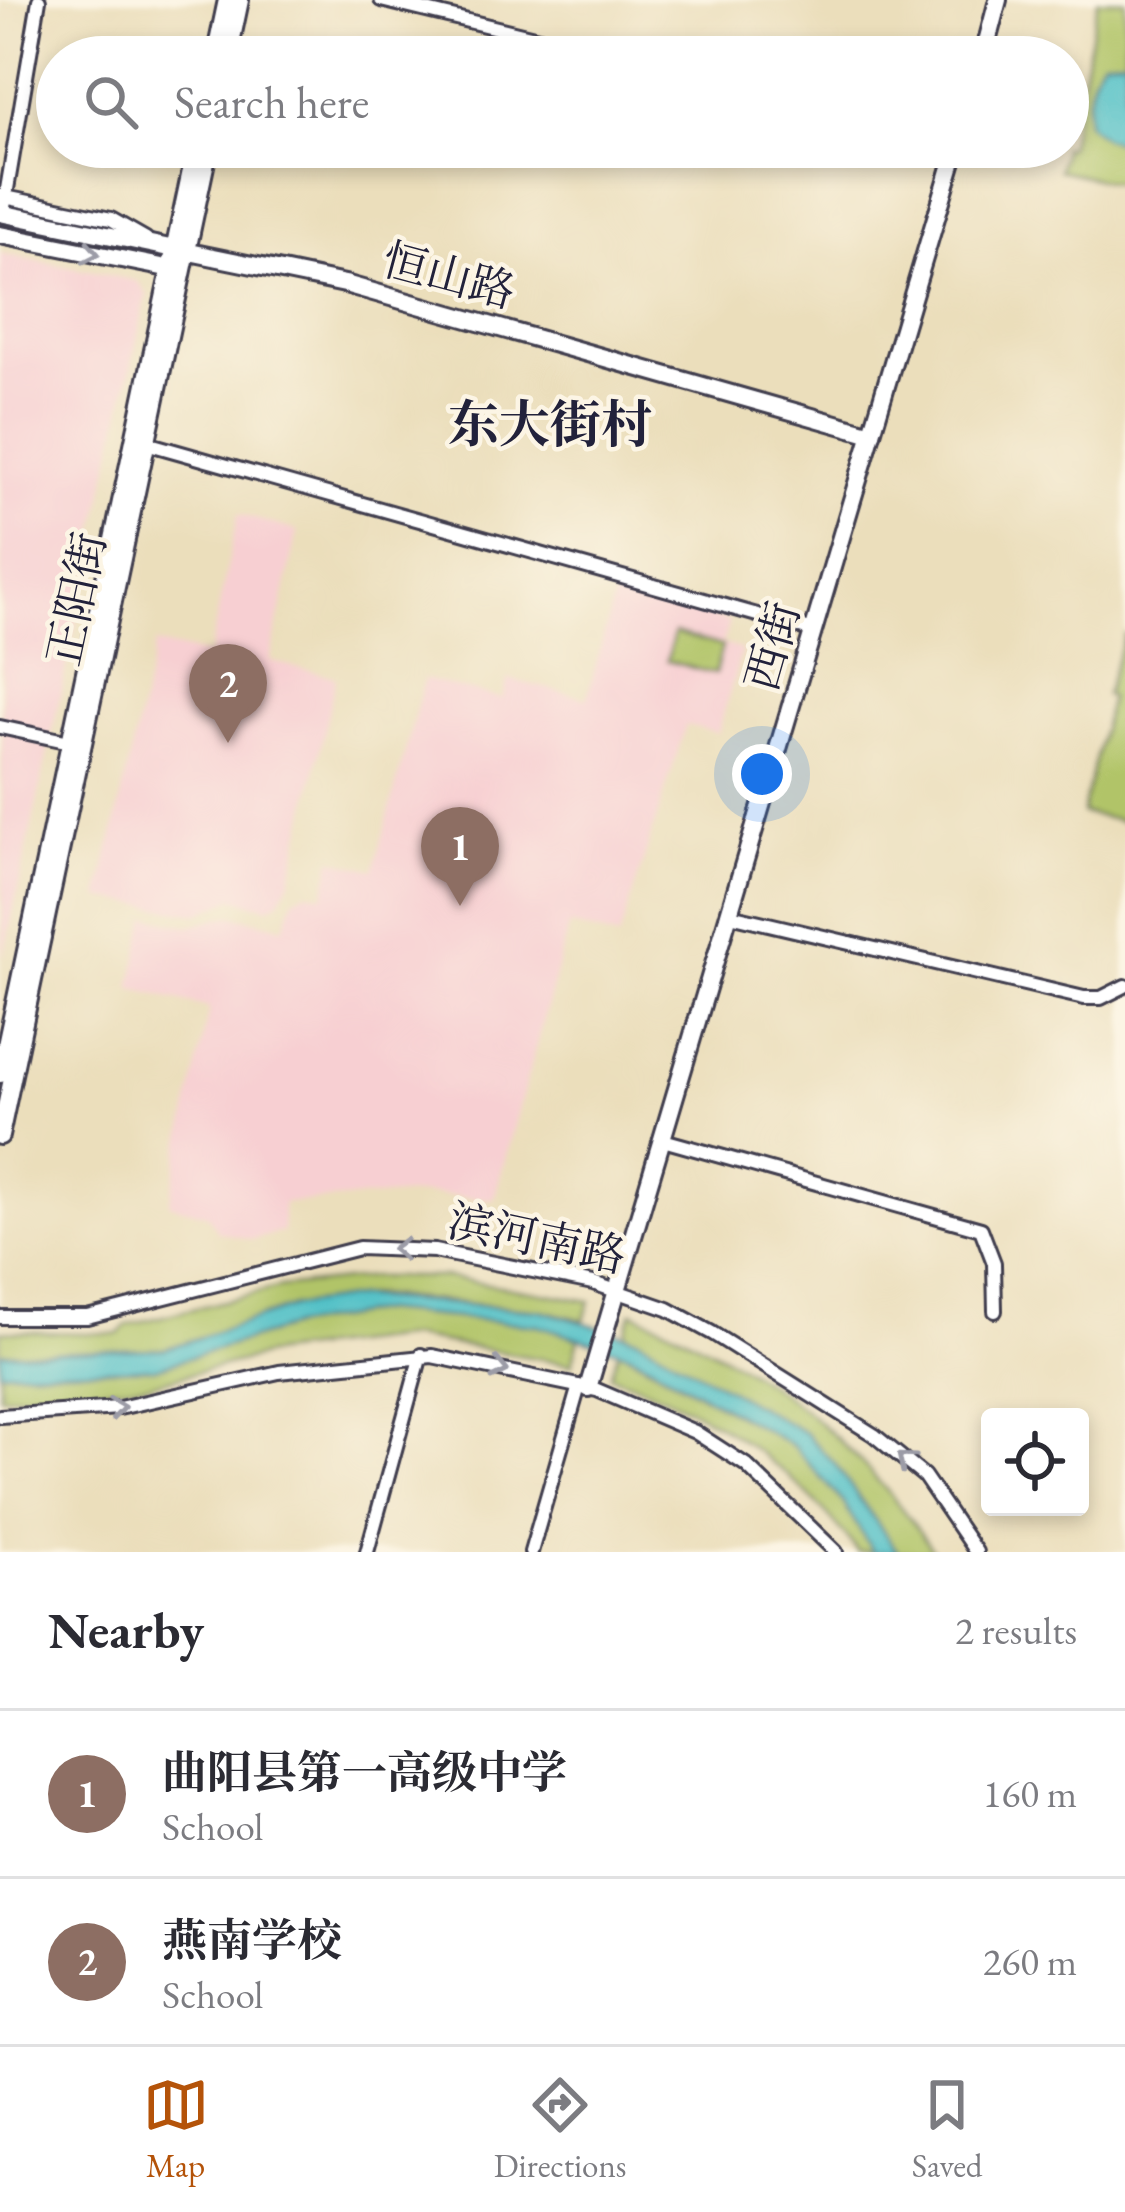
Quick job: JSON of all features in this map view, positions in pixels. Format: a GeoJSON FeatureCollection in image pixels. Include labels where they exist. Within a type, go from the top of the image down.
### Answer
{"type":"FeatureCollection","features":[{"type":"Feature","properties":{"kind":"main road"},"geometry":{"type":"LineString","coordinates":[[219,36],[227,0]]}},
{"type":"Feature","properties":{"kind":"main road"},"geometry":{"type":"LineString","coordinates":[[232,36],[240,0]]}},
{"type":"Feature","properties":{"kind":"main road"},"geometry":{"type":"LineString","coordinates":[[988,36],[998,0]]}},
{"type":"Feature","properties":{"kind":"main road","name":"正阳街"},"geometry":{"type":"LineString","coordinates":[[0,1136],[146,442],[193,168]]}},
{"type":"Feature","properties":{"kind":"main road","name":"正阳街"},"geometry":{"type":"LineString","coordinates":[[181,248],[203,168]]}},
{"type":"Feature","properties":{"kind":"main road","name":"西街"},"geometry":{"type":"LineString","coordinates":[[586,1383],[616,1297],[951,168]]}},
{"type":"Feature","properties":{"kind":"main road","name":"恒山路"},"geometry":{"type":"LineString","coordinates":[[2,205],[418,303],[872,434]]}},
{"type":"Feature","properties":{"kind":"main road"},"geometry":{"type":"LineString","coordinates":[[0,236],[177,270]]}},
{"type":"Feature","properties":{"kind":"main road","name":"正阳街"},"geometry":{"type":"LineString","coordinates":[[0,1074],[177,270]]}},
{"type":"Feature","properties":{"kind":"street"},"geometry":{"type":"LineString","coordinates":[[2,205],[39,0]]}},
{"type":"Feature","properties":{"kind":"street"},"geometry":{"type":"LineString","coordinates":[[381,0],[530,36]]}},
{"type":"Feature","properties":{"kind":"street"},"geometry":{"type":"LineString","coordinates":[[146,442],[814,631]]}},
{"type":"Feature","properties":{"kind":"street"},"geometry":{"type":"LineString","coordinates":[[0,727],[70,742]]}},
{"type":"Feature","properties":{"kind":"street"},"geometry":{"type":"LineString","coordinates":[[730,915],[1084,998],[1101,998],[1125,986]]}},
{"type":"Feature","properties":{"kind":"street"},"geometry":{"type":"LineString","coordinates":[[662,1140],[981,1229],[994,1263],[995,1311]]}},
{"type":"Feature","properties":{"kind":"street","name":"滨河南路"},"geometry":{"type":"LineString","coordinates":[[0,1317],[88,1317],[359,1247],[472,1257],[616,1297],[712,1333],[874,1435],[924,1476],[976,1552]]}},
{"type":"Feature","properties":{"kind":"street"},"geometry":{"type":"LineString","coordinates":[[367,1552],[421,1355]]}},
{"type":"Feature","properties":{"kind":"street"},"geometry":{"type":"LineString","coordinates":[[0,1416],[119,1408],[279,1372],[421,1355],[586,1383],[714,1443],[781,1495],[836,1552]]}},
{"type":"Feature","properties":{"kind":"street"},"geometry":{"type":"LineString","coordinates":[[531,1552],[586,1383]]}},
{"type":"Feature","properties":{"kind":"shaded area"},"geometry":{"type":"Polygon","coordinates":[[[0,253],[137,281],[147,294],[3,959],[0,253]]]}},
{"type":"Feature","properties":{"kind":"shaded area"},"geometry":{"type":"Polygon","coordinates":[[[238,514],[298,531],[270,661],[336,677],[291,880],[279,901],[269,907],[233,898],[198,914],[99,898],[155,644],[209,655],[238,514]]]}},
{"type":"Feature","properties":{"kind":"shaded area"},"geometry":{"type":"Polygon","coordinates":[[[616,589],[729,621],[723,644],[742,650],[718,733],[686,725],[619,938],[569,925],[494,1199],[423,1194],[283,1203],[283,1232],[251,1240],[217,1231],[208,1215],[169,1204],[209,1008],[131,988],[147,917],[189,926],[230,915],[284,927],[294,898],[307,891],[324,895],[332,859],[374,870],[424,679],[502,699],[508,679],[587,698],[616,589]]]}},
{"type":"Feature","properties":{"kind":"green space"},"geometry":{"type":"Polygon","coordinates":[[[1098,0],[1125,0],[1125,185],[1058,170],[1089,168],[1089,44],[1098,0]]]}},
{"type":"Feature","properties":{"kind":"green space"},"geometry":{"type":"Polygon","coordinates":[[[674,633],[722,646],[715,674],[667,661],[674,633]]]}},
{"type":"Feature","properties":{"kind":"green space"},"geometry":{"type":"Polygon","coordinates":[[[1125,633],[1125,822],[1082,813],[1110,697],[1105,695],[1125,633]]]}},
{"type":"Feature","properties":{"kind":"green space"},"geometry":{"type":"Polygon","coordinates":[[[374,1277],[446,1277],[590,1301],[584,1320],[540,1310],[375,1295],[294,1306],[165,1349],[0,1353],[0,1331],[119,1334],[127,1325],[281,1287],[374,1277]]]}},
{"type":"Feature","properties":{"kind":"green space"},"geometry":{"type":"Polygon","coordinates":[[[381,1311],[538,1325],[580,1335],[572,1364],[411,1337],[275,1353],[150,1384],[0,1396],[0,1371],[155,1368],[294,1326],[381,1311]]]}},
{"type":"Feature","properties":{"kind":"green space"},"geometry":{"type":"Polygon","coordinates":[[[632,1312],[724,1356],[802,1408],[870,1472],[934,1552],[898,1552],[834,1463],[805,1433],[625,1333],[632,1312]]]}},
{"type":"Feature","properties":{"kind":"green space"},"geometry":{"type":"Polygon","coordinates":[[[619,1349],[793,1446],[843,1502],[873,1552],[858,1552],[807,1494],[748,1445],[682,1405],[610,1375],[619,1349]]]}},
{"type":"Feature","properties":{"kind":"water"},"geometry":{"type":"Polygon","coordinates":[[[1125,58],[1125,144],[1104,138],[1089,125],[1089,94],[1103,59],[1125,58]]]}},
{"type":"Feature","properties":{"kind":"water"},"geometry":{"type":"Polygon","coordinates":[[[356,1297],[540,1310],[638,1338],[805,1433],[834,1463],[898,1552],[873,1552],[843,1502],[793,1446],[633,1355],[538,1325],[381,1311],[294,1326],[155,1368],[0,1371],[0,1353],[165,1349],[295,1306],[356,1297]]]}},
{"type":"Feature","properties":{"kind":"place","name":"燕南学校"},"geometry":{"type":"Point","coordinates":[228,743]}},
{"type":"Feature","properties":{"kind":"place","name":"曲阳县第一高级中学"},"geometry":{"type":"Point","coordinates":[460,906]}},
{"type":"Feature","properties":{"kind":"district","name":"东大街村"},"geometry":{"type":"Point","coordinates":[550,424]}}]}
